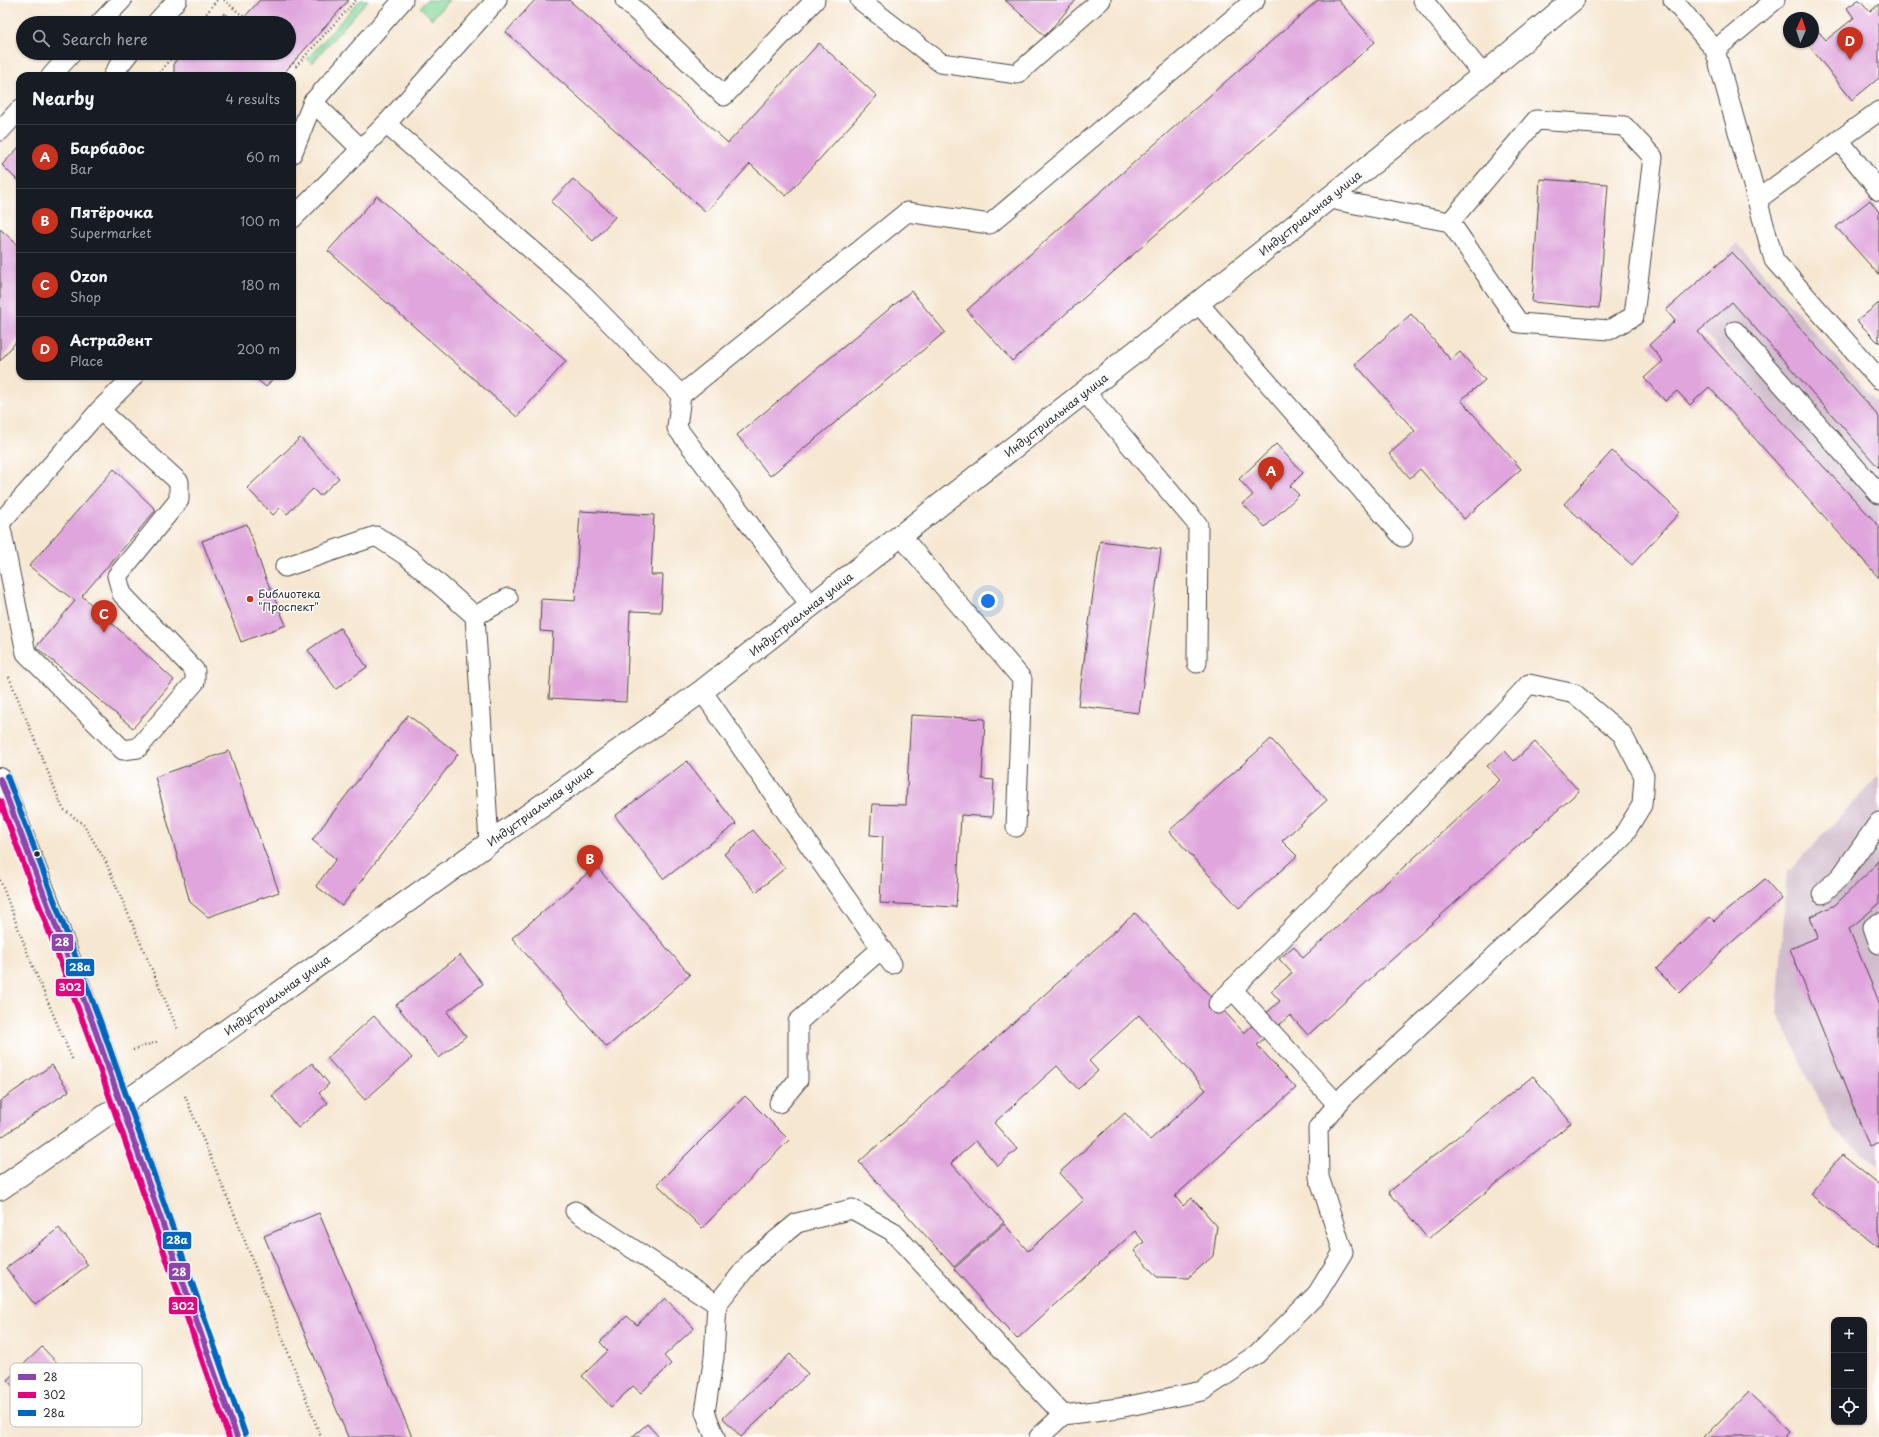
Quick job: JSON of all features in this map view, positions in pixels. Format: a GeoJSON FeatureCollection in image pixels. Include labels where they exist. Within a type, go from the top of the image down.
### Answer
{"type":"FeatureCollection","features":[{"type":"Feature","properties":{"kind":"street","name":"Индустриальная улица"},"geometry":{"type":"LineString","coordinates":[[0,1189],[174,1068],[702,691],[1198,303],[1483,75],[1573,0]]}},
{"type":"Feature","properties":{"kind":"street"},"geometry":{"type":"LineString","coordinates":[[0,778],[33,862],[121,1105],[236,1437]]}},
{"type":"Feature","properties":{"kind":"lane"},"geometry":{"type":"LineString","coordinates":[[107,16],[122,0]]}},
{"type":"Feature","properties":{"kind":"lane"},"geometry":{"type":"LineString","coordinates":[[162,16],[177,0]]}},
{"type":"Feature","properties":{"kind":"lane"},"geometry":{"type":"LineString","coordinates":[[296,144],[313,102],[403,0]]}},
{"type":"Feature","properties":{"kind":"lane"},"geometry":{"type":"LineString","coordinates":[[296,215],[386,124],[497,0]]}},
{"type":"Feature","properties":{"kind":"lane"},"geometry":{"type":"LineString","coordinates":[[625,0],[724,96],[815,0]]}},
{"type":"Feature","properties":{"kind":"lane"},"geometry":{"type":"LineString","coordinates":[[860,0],[941,63],[1017,74],[1101,0]]}},
{"type":"Feature","properties":{"kind":"lane"},"geometry":{"type":"LineString","coordinates":[[811,606],[677,428],[681,395],[907,212],[990,224],[1255,0]]}},
{"type":"Feature","properties":{"kind":"lane"},"geometry":{"type":"LineString","coordinates":[[1423,0],[1483,75]]}},
{"type":"Feature","properties":{"kind":"lane"},"geometry":{"type":"LineString","coordinates":[[1673,0],[1715,50],[1774,260],[1879,379]]}},
{"type":"Feature","properties":{"kind":"lane"},"geometry":{"type":"LineString","coordinates":[[1715,50],[1775,0]]}},
{"type":"Feature","properties":{"kind":"lane"},"geometry":{"type":"LineString","coordinates":[[55,72],[66,60]]}},
{"type":"Feature","properties":{"kind":"lane"},"geometry":{"type":"LineString","coordinates":[[116,72],[124,60]]}},
{"type":"Feature","properties":{"kind":"lane"},"geometry":{"type":"LineString","coordinates":[[313,102],[361,149]]}},
{"type":"Feature","properties":{"kind":"lane"},"geometry":{"type":"LineString","coordinates":[[1757,200],[1879,111]]}},
{"type":"Feature","properties":{"kind":"lane"},"geometry":{"type":"LineString","coordinates":[[0,131],[16,113]]}},
{"type":"Feature","properties":{"kind":"lane"},"geometry":{"type":"LineString","coordinates":[[1329,199],[1450,222],[1519,323],[1608,330],[1634,316],[1653,158],[1624,126],[1536,120],[1450,222]]}},
{"type":"Feature","properties":{"kind":"lane"},"geometry":{"type":"LineString","coordinates":[[386,124],[576,288],[681,395]]}},
{"type":"Feature","properties":{"kind":"lane"},"geometry":{"type":"LineString","coordinates":[[1839,140],[1879,191]]}},
{"type":"Feature","properties":{"kind":"lane"},"geometry":{"type":"LineString","coordinates":[[1198,303],[1403,537]]}},
{"type":"Feature","properties":{"kind":"lane"},"geometry":{"type":"LineString","coordinates":[[1735,331],[1879,494]]}},
{"type":"Feature","properties":{"kind":"lane"},"geometry":{"type":"LineString","coordinates":[[100,410],[179,482],[180,500],[117,576],[122,594],[195,671],[195,682],[138,748],[122,750],[26,653],[0,523],[100,410],[130,380]]}},
{"type":"Feature","properties":{"kind":"lane"},"geometry":{"type":"LineString","coordinates":[[1085,392],[1198,525],[1197,663]]}},
{"type":"Feature","properties":{"kind":"lane"},"geometry":{"type":"LineString","coordinates":[[285,567],[376,536],[408,558],[475,616],[489,843]]}},
{"type":"Feature","properties":{"kind":"lane"},"geometry":{"type":"LineString","coordinates":[[901,536],[1022,678],[1016,827]]}},
{"type":"Feature","properties":{"kind":"lane"},"geometry":{"type":"LineString","coordinates":[[475,616],[508,598]]}},
{"type":"Feature","properties":{"kind":"lane"},"geometry":{"type":"LineString","coordinates":[[1039,1437],[1063,1415],[1119,1408],[1202,1391],[1257,1354],[1318,1294],[1343,1252],[1319,1177],[1318,1128],[1346,1094],[1621,839],[1642,805],[1644,776],[1622,734],[1575,694],[1529,684],[1484,733],[1218,1004]]}},
{"type":"Feature","properties":{"kind":"lane"},"geometry":{"type":"LineString","coordinates":[[702,691],[892,964]]}},
{"type":"Feature","properties":{"kind":"lane"},"geometry":{"type":"LineString","coordinates":[[1822,894],[1841,876],[1879,822]]}},
{"type":"Feature","properties":{"kind":"lane"},"geometry":{"type":"LineString","coordinates":[[1879,923],[1873,927],[1879,944]]}},
{"type":"Feature","properties":{"kind":"lane"},"geometry":{"type":"LineString","coordinates":[[779,1104],[798,1080],[798,1022],[881,948]]}},
{"type":"Feature","properties":{"kind":"lane"},"geometry":{"type":"LineString","coordinates":[[1232,989],[1337,1104]]}},
{"type":"Feature","properties":{"kind":"lane"},"geometry":{"type":"LineString","coordinates":[[715,1437],[704,1412],[714,1357],[717,1304],[753,1258],[797,1223],[852,1209],[892,1231],[1063,1415]]}},
{"type":"Feature","properties":{"kind":"lane"},"geometry":{"type":"LineString","coordinates":[[575,1212],[717,1304]]}},
{"type":"Feature","properties":{"kind":"path"},"geometry":{"type":"LineString","coordinates":[[204,16],[217,0]]}},
{"type":"Feature","properties":{"kind":"path"},"geometry":{"type":"LineString","coordinates":[[224,0],[243,16]]}},
{"type":"Feature","properties":{"kind":"path"},"geometry":{"type":"LineString","coordinates":[[293,63],[296,66],[356,0]]}},
{"type":"Feature","properties":{"kind":"path"},"geometry":{"type":"LineString","coordinates":[[159,72],[169,60]]}},
{"type":"Feature","properties":{"kind":"path"},"geometry":{"type":"LineString","coordinates":[[174,1068],[236,1218],[321,1437]]}},
{"type":"Feature","properties":{"kind":"shaded area"},"geometry":{"type":"Polygon","coordinates":[[[1737,243],[1879,406],[1879,546],[1683,306],[1737,243]]]}},
{"type":"Feature","properties":{"kind":"shaded area"},"geometry":{"type":"Polygon","coordinates":[[[1879,775],[1879,1166],[1833,1129],[1777,1013],[1787,873],[1879,775]]]}},
{"type":"Feature","properties":{"kind":"green space"},"geometry":{"type":"Polygon","coordinates":[[[360,0],[368,0],[312,63],[307,59],[360,0]]]}},
{"type":"Feature","properties":{"kind":"green space"},"geometry":{"type":"Polygon","coordinates":[[[427,0],[449,0],[432,19],[420,7],[427,0]]]}},
{"type":"Feature","properties":{"kind":"building"},"geometry":{"type":"Polygon","coordinates":[[[260,0],[349,0],[296,59],[296,16],[245,16],[260,0]]]}},
{"type":"Feature","properties":{"kind":"building"},"geometry":{"type":"Polygon","coordinates":[[[535,0],[569,0],[728,143],[819,43],[877,96],[786,196],[750,164],[706,212],[506,32],[535,0]]]}},
{"type":"Feature","properties":{"kind":"building"},"geometry":{"type":"Polygon","coordinates":[[[1005,0],[1076,0],[1045,36],[1005,0]]]}},
{"type":"Feature","properties":{"kind":"building"},"geometry":{"type":"Polygon","coordinates":[[[1318,0],[1338,0],[1375,42],[1012,361],[967,310],[1318,0]]]}},
{"type":"Feature","properties":{"kind":"building"},"geometry":{"type":"Polygon","coordinates":[[[1860,0],[1870,12],[1879,4],[1879,78],[1852,100],[1811,48],[1819,48],[1819,32],[1826,40],[1854,18],[1847,8],[1860,0]]]}},
{"type":"Feature","properties":{"kind":"building"},"geometry":{"type":"Polygon","coordinates":[[[176,60],[295,60],[285,72],[174,72],[174,63],[176,60]]]}},
{"type":"Feature","properties":{"kind":"building"},"geometry":{"type":"Polygon","coordinates":[[[16,150],[16,179],[2,165],[16,150]]]}},
{"type":"Feature","properties":{"kind":"building"},"geometry":{"type":"Polygon","coordinates":[[[573,179],[615,217],[593,241],[551,202],[573,179]]]}},
{"type":"Feature","properties":{"kind":"building"},"geometry":{"type":"Polygon","coordinates":[[[1540,179],[1608,184],[1599,308],[1532,302],[1540,179]]]}},
{"type":"Feature","properties":{"kind":"building"},"geometry":{"type":"Polygon","coordinates":[[[377,196],[566,361],[517,417],[328,251],[377,196]]]}},
{"type":"Feature","properties":{"kind":"building"},"geometry":{"type":"Polygon","coordinates":[[[1870,200],[1879,212],[1879,275],[1836,227],[1870,200]]]}},
{"type":"Feature","properties":{"kind":"building"},"geometry":{"type":"Polygon","coordinates":[[[0,229],[16,243],[16,342],[0,361],[0,229]]]}},
{"type":"Feature","properties":{"kind":"building"},"geometry":{"type":"Polygon","coordinates":[[[1732,252],[1879,417],[1879,468],[1732,302],[1698,332],[1879,526],[1879,578],[1709,387],[1690,405],[1677,391],[1665,401],[1644,378],[1663,361],[1649,345],[1675,321],[1666,310],[1732,252]]]}},
{"type":"Feature","properties":{"kind":"building"},"geometry":{"type":"Polygon","coordinates":[[[911,291],[945,332],[770,476],[737,435],[911,291]]]}},
{"type":"Feature","properties":{"kind":"building"},"geometry":{"type":"Polygon","coordinates":[[[1879,303],[1879,343],[1857,321],[1879,303]]]}},
{"type":"Feature","properties":{"kind":"building"},"geometry":{"type":"Polygon","coordinates":[[[1411,314],[1451,360],[1460,352],[1485,380],[1461,400],[1521,469],[1464,519],[1420,469],[1410,478],[1389,454],[1415,431],[1355,364],[1411,314]]]}},
{"type":"Feature","properties":{"kind":"building"},"geometry":{"type":"Polygon","coordinates":[[[258,380],[272,380],[266,387],[258,380]]]}},
{"type":"Feature","properties":{"kind":"building"},"geometry":{"type":"Polygon","coordinates":[[[300,438],[339,478],[320,496],[313,489],[287,514],[281,507],[273,515],[247,488],[300,438]]]}},
{"type":"Feature","properties":{"kind":"building"},"geometry":{"type":"Polygon","coordinates":[[[1276,444],[1303,473],[1290,486],[1299,495],[1265,527],[1243,504],[1253,495],[1239,479],[1276,444]]]}},
{"type":"Feature","properties":{"kind":"building"},"geometry":{"type":"Polygon","coordinates":[[[1612,451],[1680,512],[1632,565],[1564,504],[1612,451]]]}},
{"type":"Feature","properties":{"kind":"building"},"geometry":{"type":"Polygon","coordinates":[[[114,469],[156,510],[82,596],[174,680],[133,728],[36,647],[75,601],[29,566],[114,469]]]}},
{"type":"Feature","properties":{"kind":"building"},"geometry":{"type":"Polygon","coordinates":[[[580,511],[654,515],[651,575],[663,575],[661,612],[630,611],[626,702],[549,698],[553,632],[540,631],[541,599],[575,601],[580,511]]]}},
{"type":"Feature","properties":{"kind":"building","name":"Библиотека \"Проспект\""},"geometry":{"type":"Polygon","coordinates":[[[247,524],[264,574],[286,625],[241,642],[202,541],[247,524]]]}},
{"type":"Feature","properties":{"kind":"building"},"geometry":{"type":"Polygon","coordinates":[[[1100,541],[1161,549],[1139,713],[1078,706],[1100,541]]]}},
{"type":"Feature","properties":{"kind":"building"},"geometry":{"type":"Polygon","coordinates":[[[340,628],[367,667],[336,689],[308,650],[340,628]]]}},
{"type":"Feature","properties":{"kind":"building"},"geometry":{"type":"Polygon","coordinates":[[[408,715],[458,754],[342,906],[316,886],[336,859],[312,840],[408,715]]]}},
{"type":"Feature","properties":{"kind":"building"},"geometry":{"type":"Polygon","coordinates":[[[911,715],[985,719],[982,779],[994,780],[992,817],[961,815],[956,907],[880,903],[883,836],[870,835],[872,804],[906,805],[911,715]]]}},
{"type":"Feature","properties":{"kind":"building"},"geometry":{"type":"Polygon","coordinates":[[[1271,739],[1327,800],[1282,841],[1297,856],[1239,908],[1169,831],[1271,739]]]}},
{"type":"Feature","properties":{"kind":"building"},"geometry":{"type":"Polygon","coordinates":[[[1535,742],[1579,791],[1308,1035],[1290,1015],[1257,1045],[1296,1088],[1175,1196],[1183,1206],[1192,1198],[1217,1226],[1213,1256],[1188,1278],[1157,1277],[1134,1251],[1144,1242],[1135,1231],[1017,1339],[954,1269],[1004,1224],[1028,1251],[1084,1200],[1059,1173],[1125,1113],[1150,1140],[1206,1090],[1139,1015],[1089,1061],[1098,1071],[1078,1089],[1057,1066],[994,1123],[1017,1149],[998,1166],[976,1141],[951,1163],[1004,1222],[954,1267],[859,1162],[1135,913],[1244,1033],[1280,1001],[1271,991],[1292,973],[1279,959],[1294,946],[1303,958],[1500,780],[1487,766],[1505,751],[1514,761],[1535,742]]]}},
{"type":"Feature","properties":{"kind":"building"},"geometry":{"type":"Polygon","coordinates":[[[229,751],[279,892],[208,917],[190,902],[155,777],[229,751]]]}},
{"type":"Feature","properties":{"kind":"building"},"geometry":{"type":"Polygon","coordinates":[[[687,761],[736,824],[664,879],[615,816],[687,761]]]}},
{"type":"Feature","properties":{"kind":"building"},"geometry":{"type":"Polygon","coordinates":[[[753,830],[785,868],[756,892],[724,854],[753,830]]]}},
{"type":"Feature","properties":{"kind":"building"},"geometry":{"type":"Polygon","coordinates":[[[1879,858],[1879,904],[1849,929],[1879,1002],[1879,1142],[1869,1146],[1790,949],[1818,937],[1810,917],[1835,905],[1872,869],[1879,858]]]}},
{"type":"Feature","properties":{"kind":"building"},"geometry":{"type":"Polygon","coordinates":[[[596,866],[690,975],[607,1047],[512,938],[596,866]]]}},
{"type":"Feature","properties":{"kind":"building"},"geometry":{"type":"Polygon","coordinates":[[[1765,879],[1782,899],[1733,941],[1680,993],[1656,969],[1710,917],[1714,921],[1765,879]]]}},
{"type":"Feature","properties":{"kind":"building"},"geometry":{"type":"Polygon","coordinates":[[[460,955],[483,984],[447,1012],[466,1036],[439,1058],[396,1005],[460,955]]]}},
{"type":"Feature","properties":{"kind":"building"},"geometry":{"type":"Polygon","coordinates":[[[374,1016],[412,1058],[365,1100],[327,1058],[374,1016]]]}},
{"type":"Feature","properties":{"kind":"building"},"geometry":{"type":"Polygon","coordinates":[[[312,1063],[329,1084],[319,1093],[328,1103],[298,1128],[272,1096],[312,1063]]]}},
{"type":"Feature","properties":{"kind":"building"},"geometry":{"type":"Polygon","coordinates":[[[52,1065],[69,1091],[0,1138],[0,1101],[52,1065]]]}},
{"type":"Feature","properties":{"kind":"building"},"geometry":{"type":"Polygon","coordinates":[[[1533,1076],[1571,1123],[1428,1239],[1389,1192],[1533,1076]]]}},
{"type":"Feature","properties":{"kind":"building"},"geometry":{"type":"Polygon","coordinates":[[[745,1096],[789,1140],[702,1228],[657,1184],[745,1096]]]}},
{"type":"Feature","properties":{"kind":"building"},"geometry":{"type":"Polygon","coordinates":[[[1842,1155],[1879,1185],[1879,1249],[1810,1194],[1842,1155]]]}},
{"type":"Feature","properties":{"kind":"building"},"geometry":{"type":"Polygon","coordinates":[[[319,1213],[412,1437],[348,1437],[264,1236],[319,1213]]]}},
{"type":"Feature","properties":{"kind":"building"},"geometry":{"type":"Polygon","coordinates":[[[59,1228],[88,1265],[35,1305],[6,1268],[59,1228]]]}},
{"type":"Feature","properties":{"kind":"building"},"geometry":{"type":"Polygon","coordinates":[[[665,1298],[694,1328],[664,1356],[671,1364],[641,1393],[633,1386],[611,1407],[582,1376],[608,1351],[600,1342],[627,1316],[637,1325],[665,1298]]]}},
{"type":"Feature","properties":{"kind":"building"},"geometry":{"type":"Polygon","coordinates":[[[42,1347],[57,1363],[25,1363],[42,1347]]]}},
{"type":"Feature","properties":{"kind":"building"},"geometry":{"type":"Polygon","coordinates":[[[790,1354],[808,1374],[741,1437],[723,1418],[790,1354]]]}},
{"type":"Feature","properties":{"kind":"building"},"geometry":{"type":"Polygon","coordinates":[[[1749,1391],[1791,1431],[1785,1437],[1704,1437],[1749,1391]]]}},
{"type":"Feature","properties":{"kind":"building"},"geometry":{"type":"Polygon","coordinates":[[[647,1424],[659,1437],[632,1437],[647,1424]]]}},
{"type":"Feature","properties":{"kind":"transit line","name":"28а"},"geometry":{"type":"LineString","coordinates":[[7,776],[100,1021],[245,1434]]}},
{"type":"Feature","properties":{"kind":"transit line","name":"28"},"geometry":{"type":"LineString","coordinates":[[0,779],[93,1024],[237,1437]]}},
{"type":"Feature","properties":{"kind":"transit line","name":"302"},"geometry":{"type":"LineString","coordinates":[[0,801],[85,1027],[229,1437]]}},
{"type":"Feature","properties":{"kind":"place","name":"Астрадент"},"geometry":{"type":"Point","coordinates":[1850,60]}},
{"type":"Feature","properties":{"kind":"place","name":"Барбадос"},"geometry":{"type":"Point","coordinates":[1271,490]}},
{"type":"Feature","properties":{"kind":"place","name":"Библиотека \"Проспект\""},"geometry":{"type":"Point","coordinates":[250,599]}},
{"type":"Feature","properties":{"kind":"place","name":"Ozon"},"geometry":{"type":"Point","coordinates":[104,633]}},
{"type":"Feature","properties":{"kind":"place","name":"Пятёрочка"},"geometry":{"type":"Point","coordinates":[590,878]}}]}
